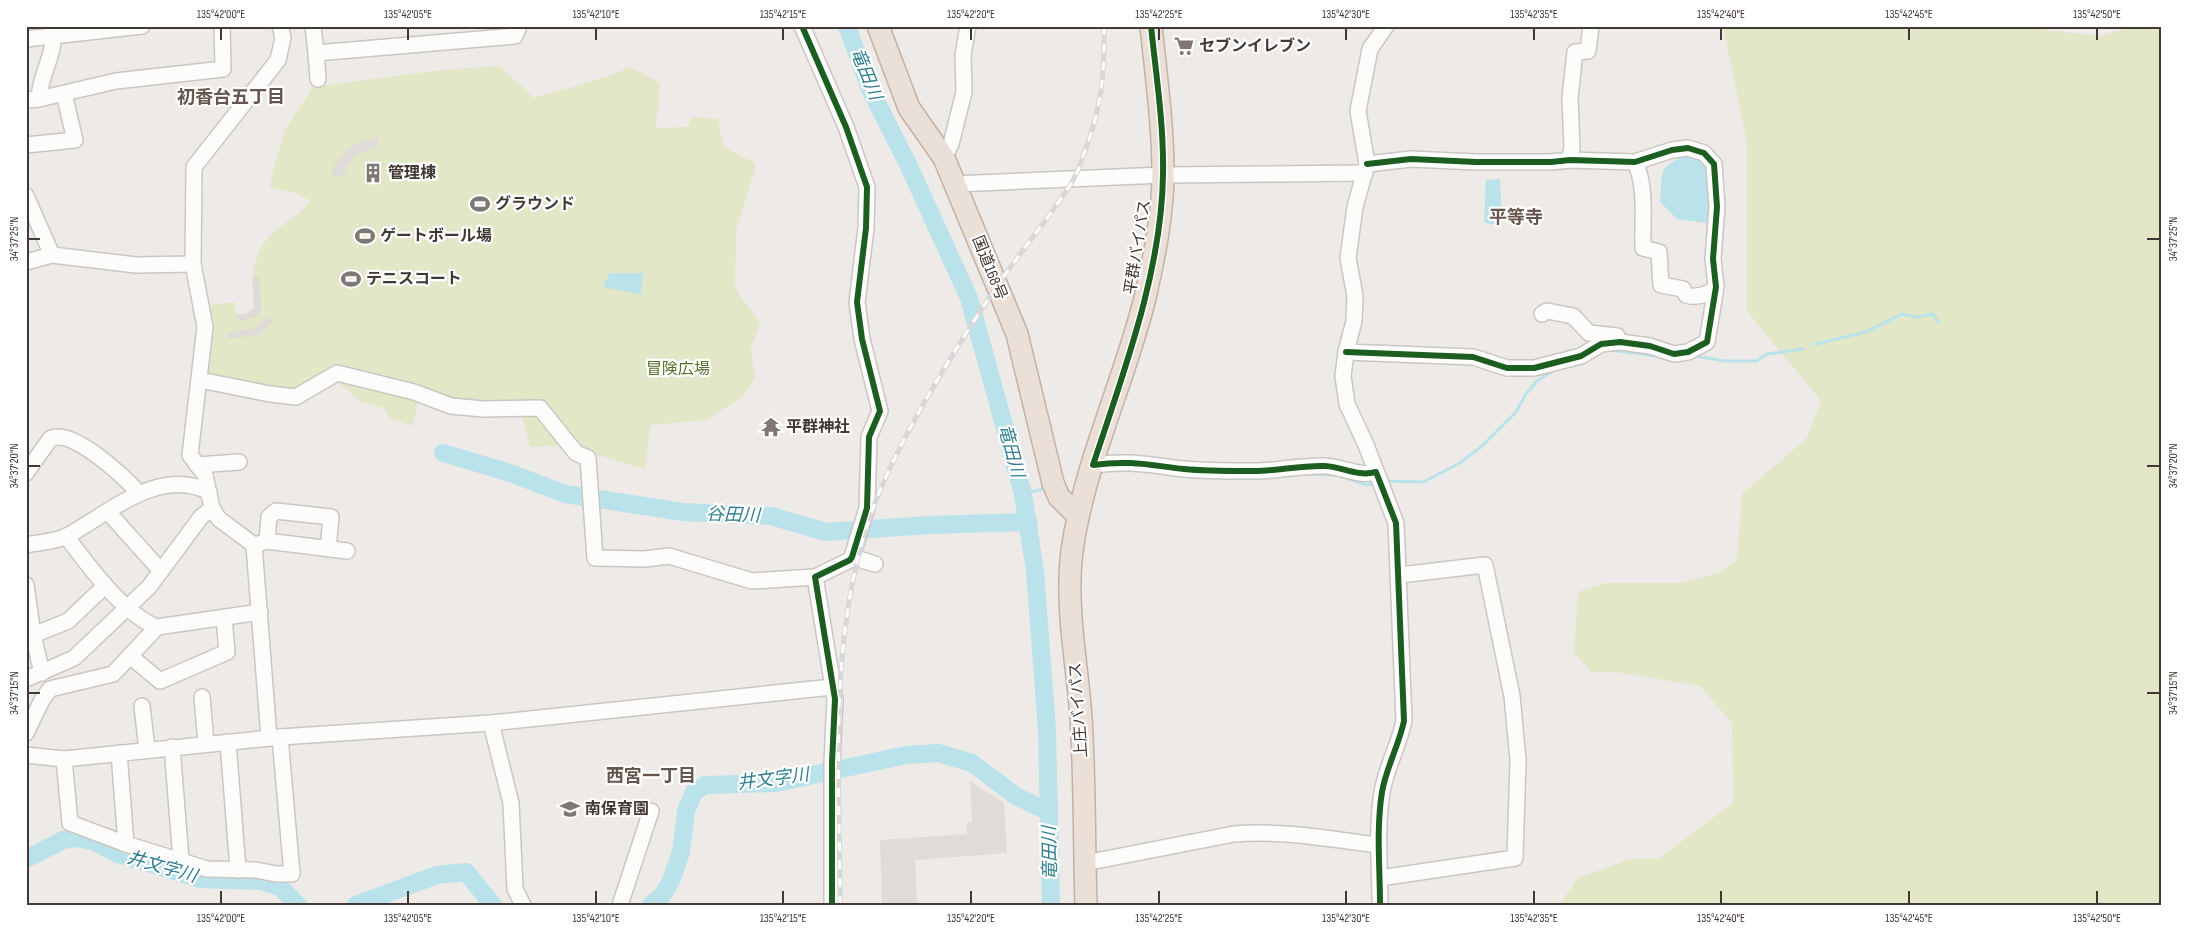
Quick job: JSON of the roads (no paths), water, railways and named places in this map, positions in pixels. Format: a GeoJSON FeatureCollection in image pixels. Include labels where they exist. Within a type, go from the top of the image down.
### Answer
{"type":"FeatureCollection","features":[{"type":"Feature","properties":{"kind":"highway","name":"国道168号"},"geometry":{"type":"LineString","coordinates":[[878,26],[909,108],[944,158],[1017,334],[1053,483],[1059,497],[1078,516]]}},
{"type":"Feature","properties":{"kind":"highway","name":"平群バイパス"},"geometry":{"type":"LineString","coordinates":[[1078,516],[1126,366],[1145,297],[1157,232],[1163,175],[1160,111],[1151,26]]}},
{"type":"Feature","properties":{"kind":"highway","name":"上庄バイパス"},"geometry":{"type":"LineString","coordinates":[[1078,516],[1071,582],[1081,718],[1086,905]]}},
{"type":"Feature","properties":{"kind":"street"},"geometry":{"type":"LineString","coordinates":[[26,39],[53,31],[141,26]]}},
{"type":"Feature","properties":{"kind":"street"},"geometry":{"type":"LineString","coordinates":[[32,100],[116,81],[224,70],[222,26]]}},
{"type":"Feature","properties":{"kind":"street"},"geometry":{"type":"LineString","coordinates":[[280,26],[283,38],[278,60],[194,167],[193,264],[205,328],[190,455],[205,475],[212,508],[219,519],[261,543],[347,551]]}},
{"type":"Feature","properties":{"kind":"street"},"geometry":{"type":"LineString","coordinates":[[313,26],[318,80]]}},
{"type":"Feature","properties":{"kind":"street"},"geometry":{"type":"LineString","coordinates":[[316,53],[450,34],[515,36],[519,26]]}},
{"type":"Feature","properties":{"kind":"street"},"geometry":{"type":"LineString","coordinates":[[200,380],[270,394],[296,397],[337,373],[414,392],[451,406],[483,409],[540,408],[576,453],[588,458],[595,558],[645,559],[669,556],[752,581],[815,577],[850,560],[867,508],[869,437],[880,412],[862,339],[857,302],[866,228],[867,187],[846,127],[802,26]]}},
{"type":"Feature","properties":{"kind":"street"},"geometry":{"type":"LineString","coordinates":[[944,158],[951,144],[964,92],[963,55],[968,26]]}},
{"type":"Feature","properties":{"kind":"street"},"geometry":{"type":"LineString","coordinates":[[1380,905],[1377,827],[1383,789],[1400,740],[1404,721],[1400,575],[1396,523],[1347,404],[1343,376],[1346,352],[1354,321],[1355,296],[1348,258],[1355,207],[1366,168],[1358,110],[1370,49],[1386,26]]}},
{"type":"Feature","properties":{"kind":"street"},"geometry":{"type":"LineString","coordinates":[[1570,160],[1572,147],[1570,98],[1575,52],[1588,51],[1591,26]]}},
{"type":"Feature","properties":{"kind":"street"},"geometry":{"type":"LineString","coordinates":[[32,100],[39,86],[53,31]]}},
{"type":"Feature","properties":{"kind":"street"},"geometry":{"type":"LineString","coordinates":[[26,144],[75,140],[64,94]]}},
{"type":"Feature","properties":{"kind":"street"},"geometry":{"type":"LineString","coordinates":[[955,184],[1366,168],[1411,159],[1476,162],[1551,162],[1570,160],[1635,162],[1672,150],[1688,148],[1704,153],[1714,164],[1717,207],[1713,259],[1716,287],[1707,342],[1688,352],[1674,354],[1650,346],[1620,342],[1601,344],[1581,356],[1534,368],[1507,368],[1472,357],[1346,352]]}},
{"type":"Feature","properties":{"kind":"street"},"geometry":{"type":"LineString","coordinates":[[1635,162],[1639,171],[1642,194],[1643,248],[1660,252],[1662,285],[1683,289],[1686,296],[1691,297],[1711,293],[1716,287]]}},
{"type":"Feature","properties":{"kind":"street"},"geometry":{"type":"LineString","coordinates":[[26,196],[52,255]]}},
{"type":"Feature","properties":{"kind":"street"},"geometry":{"type":"LineString","coordinates":[[26,262],[52,255],[136,265],[193,264]]}},
{"type":"Feature","properties":{"kind":"street"},"geometry":{"type":"LineString","coordinates":[[1542,314],[1548,311],[1573,316],[1588,332],[1617,336]]}},
{"type":"Feature","properties":{"kind":"street"},"geometry":{"type":"LineString","coordinates":[[26,472],[50,439],[66,437],[95,454],[109,467],[120,472],[139,493]]}},
{"type":"Feature","properties":{"kind":"street"},"geometry":{"type":"LineString","coordinates":[[197,465],[239,462]]}},
{"type":"Feature","properties":{"kind":"street"},"geometry":{"type":"LineString","coordinates":[[1093,465],[1136,462],[1186,469],[1252,471],[1298,465],[1326,466],[1379,478]]}},
{"type":"Feature","properties":{"kind":"street"},"geometry":{"type":"LineString","coordinates":[[26,545],[66,536],[139,493],[175,483],[195,485],[209,492]]}},
{"type":"Feature","properties":{"kind":"street"},"geometry":{"type":"LineString","coordinates":[[26,679],[74,658],[149,587],[201,517],[212,508]]}},
{"type":"Feature","properties":{"kind":"street"},"geometry":{"type":"LineString","coordinates":[[108,512],[161,571]]}},
{"type":"Feature","properties":{"kind":"street"},"geometry":{"type":"LineString","coordinates":[[64,759],[70,823],[126,844],[181,860],[207,870],[292,874],[260,612],[261,543],[269,517],[276,512],[331,516],[328,549]]}},
{"type":"Feature","properties":{"kind":"street"},"geometry":{"type":"LineString","coordinates":[[66,536],[105,586],[148,623],[157,627],[260,612]]}},
{"type":"Feature","properties":{"kind":"street"},"geometry":{"type":"LineString","coordinates":[[852,557],[876,564]]}},
{"type":"Feature","properties":{"kind":"street"},"geometry":{"type":"LineString","coordinates":[[1380,878],[1515,858],[1518,760],[1512,705],[1485,565],[1400,575]]}},
{"type":"Feature","properties":{"kind":"street"},"geometry":{"type":"LineString","coordinates":[[815,577],[834,699],[832,905]]}},
{"type":"Feature","properties":{"kind":"street"},"geometry":{"type":"LineString","coordinates":[[26,585],[30,637],[42,673]]}},
{"type":"Feature","properties":{"kind":"street"},"geometry":{"type":"LineString","coordinates":[[30,637],[68,621],[105,586]]}},
{"type":"Feature","properties":{"kind":"street"},"geometry":{"type":"LineString","coordinates":[[130,656],[160,681],[227,652],[224,618]]}},
{"type":"Feature","properties":{"kind":"street"},"geometry":{"type":"LineString","coordinates":[[26,732],[42,700],[50,689],[113,674],[157,627]]}},
{"type":"Feature","properties":{"kind":"street"},"geometry":{"type":"LineString","coordinates":[[26,755],[64,759],[274,738],[491,723],[832,687]]}},
{"type":"Feature","properties":{"kind":"street"},"geometry":{"type":"LineString","coordinates":[[202,697],[206,744]]}},
{"type":"Feature","properties":{"kind":"street"},"geometry":{"type":"LineString","coordinates":[[142,706],[147,750]]}},
{"type":"Feature","properties":{"kind":"street"},"geometry":{"type":"LineString","coordinates":[[491,723],[511,803],[515,889],[523,905]]}},
{"type":"Feature","properties":{"kind":"street"},"geometry":{"type":"LineString","coordinates":[[228,742],[238,870]]}},
{"type":"Feature","properties":{"kind":"street"},"geometry":{"type":"LineString","coordinates":[[172,747],[181,860]]}},
{"type":"Feature","properties":{"kind":"street"},"geometry":{"type":"LineString","coordinates":[[119,753],[126,844]]}},
{"type":"Feature","properties":{"kind":"street"},"geometry":{"type":"LineString","coordinates":[[620,905],[651,811]]}},
{"type":"Feature","properties":{"kind":"street"},"geometry":{"type":"LineString","coordinates":[[1085,863],[1234,834],[1296,834],[1378,845]]}},
{"type":"Feature","properties":{"kind":"water"},"geometry":{"type":"Polygon","coordinates":[[[1686,155],[1698,157],[1710,169],[1712,224],[1677,219],[1660,202],[1663,172],[1670,163],[1686,155]]]}},
{"type":"Feature","properties":{"kind":"water"},"geometry":{"type":"Polygon","coordinates":[[[1500,179],[1502,221],[1500,225],[1484,223],[1486,180],[1500,179]]]}},
{"type":"Feature","properties":{"kind":"water"},"geometry":{"type":"Polygon","coordinates":[[[610,273],[643,273],[641,294],[603,287],[610,273]]]}},
{"type":"Feature","properties":{"kind":"waterway","name":"竜田川"},"geometry":{"type":"LineString","coordinates":[[847,26],[870,89],[907,162],[969,298],[1023,494],[1035,571],[1047,730],[1051,905]]}},
{"type":"Feature","properties":{"kind":"waterway"},"geometry":{"type":"LineString","coordinates":[[1816,344],[1866,332],[1902,314],[1917,317],[1933,314],[1938,322]]}},
{"type":"Feature","properties":{"kind":"waterway"},"geometry":{"type":"LineString","coordinates":[[1695,356],[1724,361],[1756,361],[1767,354],[1803,349]]}},
{"type":"Feature","properties":{"kind":"waterway"},"geometry":{"type":"LineString","coordinates":[[1611,350],[1657,356]]}},
{"type":"Feature","properties":{"kind":"waterway"},"geometry":{"type":"LineString","coordinates":[[1385,481],[1423,482],[1458,464],[1481,447],[1516,412],[1526,394],[1537,381],[1556,369]]}},
{"type":"Feature","properties":{"kind":"waterway","name":"谷田川"},"geometry":{"type":"LineString","coordinates":[[443,453],[510,473],[565,494],[683,512],[771,516],[826,532],[930,525],[1029,522]]}},
{"type":"Feature","properties":{"kind":"waterway"},"geometry":{"type":"LineString","coordinates":[[1307,474],[1336,475]]}},
{"type":"Feature","properties":{"kind":"waterway"},"geometry":{"type":"LineString","coordinates":[[1346,478],[1367,485],[1376,483]]}},
{"type":"Feature","properties":{"kind":"waterway"},"geometry":{"type":"LineString","coordinates":[[1023,494],[1047,488]]}},
{"type":"Feature","properties":{"kind":"waterway","name":"井文字川"},"geometry":{"type":"LineString","coordinates":[[651,905],[662,896],[671,881],[681,852],[686,811],[694,792],[705,785],[776,783],[906,755],[938,753],[972,763],[1016,796],[1049,812]]}},
{"type":"Feature","properties":{"kind":"waterway","name":"井文字川"},"geometry":{"type":"LineString","coordinates":[[26,859],[63,840],[78,838],[95,842],[118,854],[200,879],[261,881],[280,887],[298,905]]}},
{"type":"Feature","properties":{"kind":"waterway","name":"井文字川"},"geometry":{"type":"LineString","coordinates":[[356,905],[437,875],[466,872],[493,905]]}},
{"type":"Feature","properties":{"kind":"railway"},"geometry":{"type":"LineString","coordinates":[[840,905],[838,742],[840,688],[844,635],[853,582],[866,530],[896,455],[937,381],[997,286],[1054,209],[1080,166],[1094,123],[1101,92],[1104,60],[1104,26]]}},
{"type":"Feature","properties":{"kind":"place","name":"セブンイレブン"},"geometry":{"type":"Point","coordinates":[1184,46]}},
{"type":"Feature","properties":{"kind":"place","name":"管理棟"},"geometry":{"type":"Point","coordinates":[373,173]}},
{"type":"Feature","properties":{"kind":"place","name":"グラウンド"},"geometry":{"type":"Point","coordinates":[480,204]}},
{"type":"Feature","properties":{"kind":"place","name":"ゲートボール場"},"geometry":{"type":"Point","coordinates":[365,236]}},
{"type":"Feature","properties":{"kind":"place","name":"テニスコート"},"geometry":{"type":"Point","coordinates":[351,279]}},
{"type":"Feature","properties":{"kind":"place","name":"平群神社"},"geometry":{"type":"Point","coordinates":[771,427]}},
{"type":"Feature","properties":{"kind":"place","name":"南保育園"},"geometry":{"type":"Point","coordinates":[570,809]}},
{"type":"Feature","properties":{"kind":"district","name":"初香台五丁目"},"geometry":{"type":"Point","coordinates":[231,97]}},
{"type":"Feature","properties":{"kind":"district","name":"平等寺"},"geometry":{"type":"Point","coordinates":[1516,217]}},
{"type":"Feature","properties":{"kind":"district","name":"西宮一丁目"},"geometry":{"type":"Point","coordinates":[651,776]}},
{"type":"Feature","properties":{"kind":"park label","name":"冒険広場"},"geometry":{"type":"Point","coordinates":[678,369]}}]}
